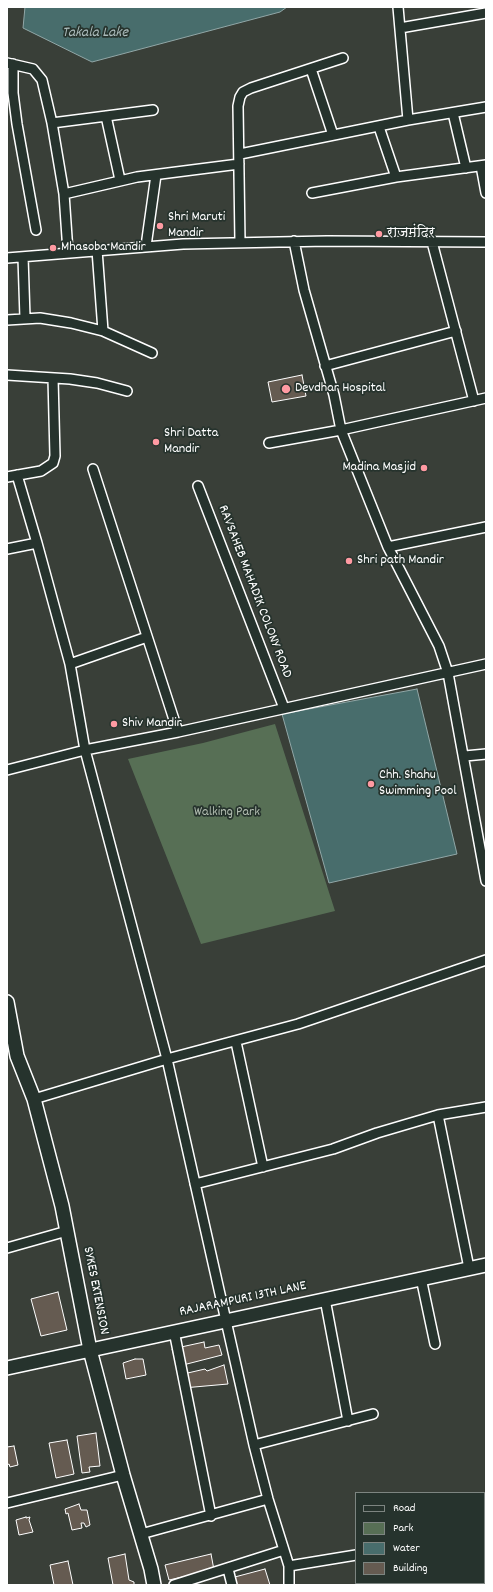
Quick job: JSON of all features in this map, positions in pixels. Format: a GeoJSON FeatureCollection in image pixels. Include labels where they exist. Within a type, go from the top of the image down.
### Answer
{"type":"FeatureCollection","features":[{"type":"Feature","properties":{"kind":"street"},"geometry":{"type":"LineString","coordinates":[[398,7],[408,120]]}},
{"type":"Feature","properties":{"kind":"street"},"geometry":{"type":"LineString","coordinates":[[400,28],[486,13]]}},
{"type":"Feature","properties":{"kind":"street"},"geometry":{"type":"LineString","coordinates":[[240,242],[240,154],[238,106],[243,92],[343,58]]}},
{"type":"Feature","properties":{"kind":"street"},"geometry":{"type":"LineString","coordinates":[[36,230],[16,124],[10,64],[27,66],[38,74],[42,80],[52,123],[64,194],[68,252]]}},
{"type":"Feature","properties":{"kind":"street"},"geometry":{"type":"LineString","coordinates":[[311,69],[332,135]]}},
{"type":"Feature","properties":{"kind":"street"},"geometry":{"type":"LineString","coordinates":[[240,154],[408,120],[486,107]]}},
{"type":"Feature","properties":{"kind":"street"},"geometry":{"type":"LineString","coordinates":[[52,123],[154,110]]}},
{"type":"Feature","properties":{"kind":"street"},"geometry":{"type":"LineString","coordinates":[[453,113],[466,168]]}},
{"type":"Feature","properties":{"kind":"street"},"geometry":{"type":"LineString","coordinates":[[106,116],[120,180]]}},
{"type":"Feature","properties":{"kind":"street"},"geometry":{"type":"LineString","coordinates":[[379,127],[396,177]]}},
{"type":"Feature","properties":{"kind":"street"},"geometry":{"type":"LineString","coordinates":[[64,194],[120,180],[239,164]]}},
{"type":"Feature","properties":{"kind":"street"},"geometry":{"type":"LineString","coordinates":[[312,193],[396,177],[484,165],[486,193]]}},
{"type":"Feature","properties":{"kind":"street"},"geometry":{"type":"LineString","coordinates":[[146,246],[156,175]]}},
{"type":"Feature","properties":{"kind":"street"},"geometry":{"type":"LineString","coordinates":[[294,241],[304,290],[341,430],[388,547],[439,646],[448,673],[486,880]]}},
{"type":"Feature","properties":{"kind":"street"},"geometry":{"type":"LineString","coordinates":[[7,258],[146,246],[240,242],[486,242]]}},
{"type":"Feature","properties":{"kind":"street"},"geometry":{"type":"LineString","coordinates":[[432,242],[474,401]]}},
{"type":"Feature","properties":{"kind":"street"},"geometry":{"type":"LineString","coordinates":[[97,250],[103,331]]}},
{"type":"Feature","properties":{"kind":"street"},"geometry":{"type":"LineString","coordinates":[[23,257],[25,318]]}},
{"type":"Feature","properties":{"kind":"street"},"geometry":{"type":"LineString","coordinates":[[7,320],[40,318],[71,323],[103,331],[152,353]]}},
{"type":"Feature","properties":{"kind":"street"},"geometry":{"type":"LineString","coordinates":[[325,366],[456,331]]}},
{"type":"Feature","properties":{"kind":"street"},"geometry":{"type":"LineString","coordinates":[[7,375],[97,383],[127,390]]}},
{"type":"Feature","properties":{"kind":"street"},"geometry":{"type":"LineString","coordinates":[[7,477],[41,471],[53,464],[55,456],[53,378]]}},
{"type":"Feature","properties":{"kind":"street"},"geometry":{"type":"LineString","coordinates":[[269,443],[341,430],[486,398]]}},
{"type":"Feature","properties":{"kind":"street"},"geometry":{"type":"LineString","coordinates":[[93,469],[178,732]]}},
{"type":"Feature","properties":{"kind":"street"},"geometry":{"type":"LineString","coordinates":[[17,475],[70,664],[85,750],[167,1059],[254,1445],[268,1499],[289,1566],[289,1585]]}},
{"type":"Feature","properties":{"kind":"street","name":"RAVSAHEB MAHADIK COLONY ROAD"},"geometry":{"type":"LineString","coordinates":[[198,486],[284,708]]}},
{"type":"Feature","properties":{"kind":"street"},"geometry":{"type":"LineString","coordinates":[[388,547],[486,527]]}},
{"type":"Feature","properties":{"kind":"street"},"geometry":{"type":"LineString","coordinates":[[7,549],[36,543]]}},
{"type":"Feature","properties":{"kind":"street"},"geometry":{"type":"LineString","coordinates":[[70,664],[147,637]]}},
{"type":"Feature","properties":{"kind":"street"},"geometry":{"type":"LineString","coordinates":[[7,770],[85,750],[178,732],[486,664]]}},
{"type":"Feature","properties":{"kind":"street"},"geometry":{"type":"LineString","coordinates":[[464,756],[486,754]]}},
{"type":"Feature","properties":{"kind":"street"},"geometry":{"type":"LineString","coordinates":[[34,1099],[167,1059],[236,1042],[367,1002],[486,960]]}},
{"type":"Feature","properties":{"kind":"street","name":"SYKES EXTENSION"},"geometry":{"type":"LineString","coordinates":[[7,1002],[10,1044],[34,1099],[67,1231],[90,1350],[154,1585]]}},
{"type":"Feature","properties":{"kind":"street"},"geometry":{"type":"LineString","coordinates":[[236,1042],[263,1167]]}},
{"type":"Feature","properties":{"kind":"street"},"geometry":{"type":"LineString","coordinates":[[195,1184],[333,1149],[378,1133],[438,1115],[486,1107]]}},
{"type":"Feature","properties":{"kind":"street"},"geometry":{"type":"LineString","coordinates":[[438,1115],[469,1268]]}},
{"type":"Feature","properties":{"kind":"street"},"geometry":{"type":"LineString","coordinates":[[7,1248],[67,1231]]}},
{"type":"Feature","properties":{"kind":"street","name":"RAJARAMPURI 13TH LANE"},"geometry":{"type":"LineString","coordinates":[[7,1368],[486,1265]]}},
{"type":"Feature","properties":{"kind":"street"},"geometry":{"type":"LineString","coordinates":[[421,1278],[434,1344]]}},
{"type":"Feature","properties":{"kind":"street"},"geometry":{"type":"LineString","coordinates":[[325,1299],[348,1421]]}},
{"type":"Feature","properties":{"kind":"street"},"geometry":{"type":"LineString","coordinates":[[174,1331],[211,1516]]}},
{"type":"Feature","properties":{"kind":"street"},"geometry":{"type":"LineString","coordinates":[[254,1445],[373,1414]]}},
{"type":"Feature","properties":{"kind":"street"},"geometry":{"type":"LineString","coordinates":[[7,1503],[123,1475]]}},
{"type":"Feature","properties":{"kind":"street"},"geometry":{"type":"LineString","coordinates":[[141,1534],[211,1516],[268,1499]]}},
{"type":"Feature","properties":{"kind":"street"},"geometry":{"type":"LineString","coordinates":[[174,1585],[284,1550]]}},
{"type":"Feature","properties":{"kind":"street"},"geometry":{"type":"LineString","coordinates":[[289,1566],[355,1554]]}},
{"type":"Feature","properties":{"kind":"street"},"geometry":{"type":"LineString","coordinates":[[228,1569],[232,1585]]}},
{"type":"Feature","properties":{"kind":"green space","name":"Walking Park"},"geometry":{"type":"Polygon","coordinates":[[[275,724],[335,911],[201,944],[128,759],[203,743],[275,724]]]}},
{"type":"Feature","properties":{"kind":"water","name":"Takala Lake"},"geometry":{"type":"Polygon","coordinates":[[[25,7],[287,7],[280,12],[92,62],[23,28],[25,7]]]}},
{"type":"Feature","properties":{"kind":"water","name":"Chh. Shahu Swimming Pool"},"geometry":{"type":"Polygon","coordinates":[[[417,689],[457,854],[329,883],[282,714],[417,689]]]}},
{"type":"Feature","properties":{"kind":"building"},"geometry":{"type":"Polygon","coordinates":[[[302,375],[306,396],[272,402],[268,382],[302,375]]]}},
{"type":"Feature","properties":{"kind":"building"},"geometry":{"type":"Polygon","coordinates":[[[58,1292],[67,1330],[41,1336],[31,1299],[58,1292]]]}},
{"type":"Feature","properties":{"kind":"building"},"geometry":{"type":"Polygon","coordinates":[[[204,1342],[205,1348],[219,1345],[222,1355],[183,1365],[175,1359],[172,1349],[204,1342]]]}},
{"type":"Feature","properties":{"kind":"building"},"geometry":{"type":"Polygon","coordinates":[[[135,1359],[143,1359],[146,1375],[126,1379],[123,1363],[135,1359]]]}},
{"type":"Feature","properties":{"kind":"building"},"geometry":{"type":"Polygon","coordinates":[[[224,1365],[228,1384],[183,1388],[179,1375],[205,1369],[207,1371],[224,1365]]]}},
{"type":"Feature","properties":{"kind":"building"},"geometry":{"type":"Polygon","coordinates":[[[96,1433],[100,1466],[89,1467],[90,1472],[82,1473],[77,1436],[96,1433]]]}},
{"type":"Feature","properties":{"kind":"building"},"geometry":{"type":"Polygon","coordinates":[[[67,1440],[74,1474],[56,1478],[49,1443],[67,1440]]]}},
{"type":"Feature","properties":{"kind":"building"},"geometry":{"type":"Polygon","coordinates":[[[14,1446],[18,1465],[10,1467],[9,1464],[7,1465],[7,1447],[14,1446]]]}},
{"type":"Feature","properties":{"kind":"building"},"geometry":{"type":"Polygon","coordinates":[[[79,1504],[81,1510],[87,1510],[90,1525],[86,1527],[84,1523],[81,1523],[82,1528],[72,1530],[68,1513],[66,1514],[65,1509],[79,1504]]]}},
{"type":"Feature","properties":{"kind":"building"},"geometry":{"type":"Polygon","coordinates":[[[30,1517],[29,1520],[33,1532],[19,1535],[16,1520],[30,1517]]]}},
{"type":"Feature","properties":{"kind":"building"},"geometry":{"type":"Polygon","coordinates":[[[125,1554],[129,1580],[134,1582],[134,1585],[113,1585],[108,1558],[125,1554]]]}},
{"type":"Feature","properties":{"kind":"building"},"geometry":{"type":"Polygon","coordinates":[[[211,1554],[214,1570],[169,1580],[165,1565],[211,1554]]]}},
{"type":"Feature","properties":{"kind":"building"},"geometry":{"type":"Polygon","coordinates":[[[68,1561],[73,1585],[54,1585],[50,1565],[68,1561]]]}},
{"type":"Feature","properties":{"kind":"building"},"geometry":{"type":"Polygon","coordinates":[[[265,1569],[270,1585],[233,1585],[231,1578],[265,1569]]]}},
{"type":"Feature","properties":{"kind":"place","name":"Shri Maruti Mandir"},"geometry":{"type":"Point","coordinates":[160,226]}},
{"type":"Feature","properties":{"kind":"place","name":"राजमंदिर"},"geometry":{"type":"Point","coordinates":[379,234]}},
{"type":"Feature","properties":{"kind":"place","name":"Mhasoba Mandir"},"geometry":{"type":"Point","coordinates":[53,248]}},
{"type":"Feature","properties":{"kind":"place","name":"Devdhar Hospital"},"geometry":{"type":"Point","coordinates":[286,389]}},
{"type":"Feature","properties":{"kind":"place","name":"Shri Datta Mandir"},"geometry":{"type":"Point","coordinates":[156,442]}},
{"type":"Feature","properties":{"kind":"place","name":"Madina Masjid"},"geometry":{"type":"Point","coordinates":[424,468]}},
{"type":"Feature","properties":{"kind":"place","name":"Shri path Mandir"},"geometry":{"type":"Point","coordinates":[349,561]}},
{"type":"Feature","properties":{"kind":"place","name":"Shiv Mandir"},"geometry":{"type":"Point","coordinates":[114,724]}},
{"type":"Feature","properties":{"kind":"place","name":"Chh. Shahu Swimming Pool"},"geometry":{"type":"Point","coordinates":[371,784]}}]}
